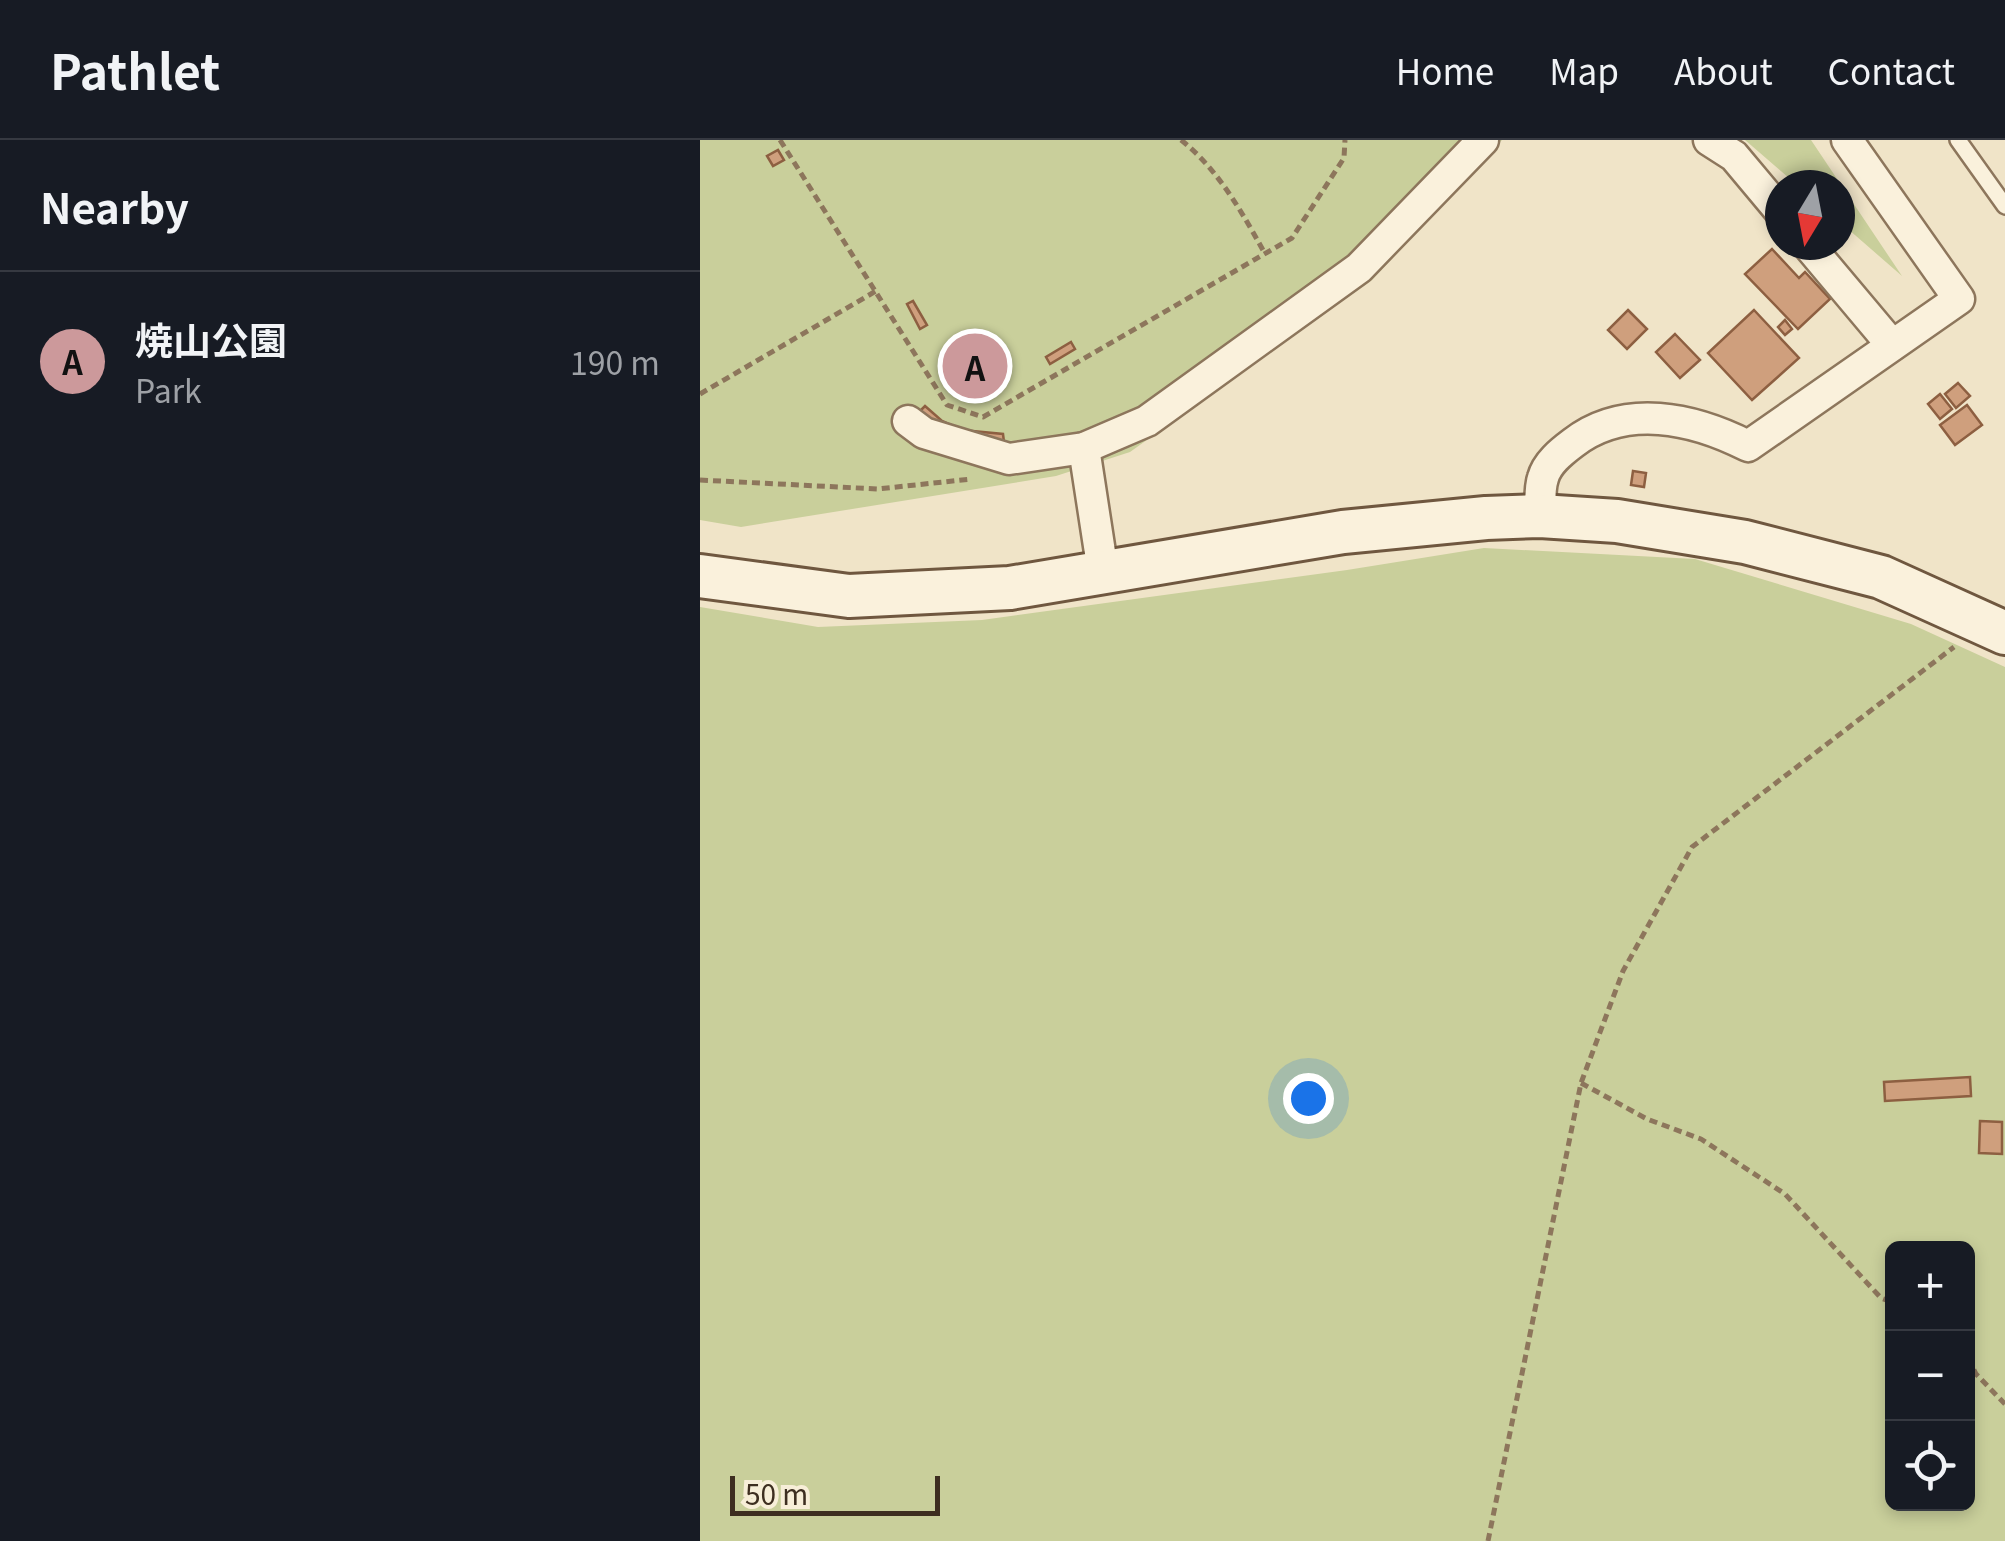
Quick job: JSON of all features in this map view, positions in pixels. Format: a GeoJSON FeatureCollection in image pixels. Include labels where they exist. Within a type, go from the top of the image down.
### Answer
{"type":"FeatureCollection","features":[{"type":"Feature","properties":{"kind":"street"},"geometry":{"type":"LineString","coordinates":[[908,420],[924,433],[1009,459],[1084,448],[1147,421],[1359,268],[1484,140]]}},
{"type":"Feature","properties":{"kind":"street"},"geometry":{"type":"LineString","coordinates":[[1710,140],[1734,156],[1765,193]]}},
{"type":"Feature","properties":{"kind":"street"},"geometry":{"type":"LineString","coordinates":[[1540,516],[1543,477],[1557,455],[1590,430],[1630,418],[1672,420],[1723,433],[1748,446],[1959,299],[1847,140]]}},
{"type":"Feature","properties":{"kind":"street"},"geometry":{"type":"LineString","coordinates":[[1820,260],[1892,346]]}},
{"type":"Feature","properties":{"kind":"street"},"geometry":{"type":"LineString","coordinates":[[1084,448],[1104,572]]}},
{"type":"Feature","properties":{"kind":"street"},"geometry":{"type":"LineString","coordinates":[[700,576],[849,596],[1010,588],[1343,532],[1540,516],[1617,521],[1745,542],[1881,578],[1994,629]]}},
{"type":"Feature","properties":{"kind":"lane"},"geometry":{"type":"LineString","coordinates":[[1958,140],[2005,206]]}},
{"type":"Feature","properties":{"kind":"path"},"geometry":{"type":"LineString","coordinates":[[780,140],[947,405],[984,417],[1292,238],[1344,158],[1345,140]]}},
{"type":"Feature","properties":{"kind":"path"},"geometry":{"type":"LineString","coordinates":[[1181,140],[1193,149],[1239,207],[1264,252]]}},
{"type":"Feature","properties":{"kind":"path"},"geometry":{"type":"LineString","coordinates":[[700,394],[876,291]]}},
{"type":"Feature","properties":{"kind":"path"},"geometry":{"type":"LineString","coordinates":[[700,480],[878,489],[972,478]]}},
{"type":"Feature","properties":{"kind":"path"},"geometry":{"type":"LineString","coordinates":[[1488,1541],[1581,1083],[1623,971],[1692,847],[1994,629]]}},
{"type":"Feature","properties":{"kind":"path"},"geometry":{"type":"LineString","coordinates":[[1581,1083],[1647,1119],[1701,1139],[1785,1194],[1885,1299]]}},
{"type":"Feature","properties":{"kind":"path"},"geometry":{"type":"LineString","coordinates":[[1975,1372],[2005,1404]]}},
{"type":"Feature","properties":{"kind":"green space"},"geometry":{"type":"Polygon","coordinates":[[[700,140],[1502,140],[1372,280],[1130,452],[1056,476],[741,527],[700,520],[700,140]]]}},
{"type":"Feature","properties":{"kind":"green space"},"geometry":{"type":"Polygon","coordinates":[[[1745,140],[1811,140],[1831,170],[1780,170],[1745,140]]]}},
{"type":"Feature","properties":{"kind":"green space"},"geometry":{"type":"Polygon","coordinates":[[[1855,206],[1902,276],[1855,235],[1855,206]]]}},
{"type":"Feature","properties":{"kind":"green space"},"geometry":{"type":"Polygon","coordinates":[[[1484,548],[1695,559],[1911,624],[2005,667],[2005,1541],[700,1541],[700,607],[818,627],[982,620],[1484,548]]]}},
{"type":"Feature","properties":{"kind":"building"},"geometry":{"type":"Polygon","coordinates":[[[778,150],[784,160],[773,166],[767,156],[778,150]]]}},
{"type":"Feature","properties":{"kind":"building"},"geometry":{"type":"Polygon","coordinates":[[[1765,255],[1765,260],[1782,260],[1799,278],[1805,272],[1830,299],[1798,329],[1745,274],[1765,255]]]}},
{"type":"Feature","properties":{"kind":"building"},"geometry":{"type":"Polygon","coordinates":[[[913,301],[927,325],[920,329],[907,304],[913,301]]]}},
{"type":"Feature","properties":{"kind":"building"},"geometry":{"type":"Polygon","coordinates":[[[1628,310],[1647,329],[1627,349],[1608,330],[1628,310]]]}},
{"type":"Feature","properties":{"kind":"building"},"geometry":{"type":"Polygon","coordinates":[[[1754,310],[1799,358],[1752,400],[1708,353],[1754,310]]]}},
{"type":"Feature","properties":{"kind":"building"},"geometry":{"type":"Polygon","coordinates":[[[1785,320],[1792,329],[1785,335],[1778,327],[1785,320]]]}},
{"type":"Feature","properties":{"kind":"building"},"geometry":{"type":"Polygon","coordinates":[[[1675,334],[1700,360],[1680,378],[1656,352],[1675,334]]]}},
{"type":"Feature","properties":{"kind":"building"},"geometry":{"type":"Polygon","coordinates":[[[1071,342],[1075,349],[1050,364],[1046,357],[1071,342]]]}},
{"type":"Feature","properties":{"kind":"building"},"geometry":{"type":"Polygon","coordinates":[[[1958,383],[1970,396],[1956,408],[1945,394],[1958,383]]]}},
{"type":"Feature","properties":{"kind":"building"},"geometry":{"type":"Polygon","coordinates":[[[1940,394],[1952,409],[1940,419],[1928,404],[1940,394]]]}},
{"type":"Feature","properties":{"kind":"building"},"geometry":{"type":"Polygon","coordinates":[[[1967,405],[1982,425],[1955,445],[1940,425],[1967,405]]]}},
{"type":"Feature","properties":{"kind":"building"},"geometry":{"type":"Polygon","coordinates":[[[925,406],[942,421],[962,430],[1003,434],[1004,442],[983,442],[938,427],[920,411],[925,406]]]}},
{"type":"Feature","properties":{"kind":"building"},"geometry":{"type":"Polygon","coordinates":[[[1633,471],[1646,473],[1644,487],[1631,485],[1633,471]]]}},
{"type":"Feature","properties":{"kind":"building"},"geometry":{"type":"Polygon","coordinates":[[[1970,1077],[1971,1096],[1885,1101],[1884,1082],[1970,1077]]]}},
{"type":"Feature","properties":{"kind":"building"},"geometry":{"type":"Polygon","coordinates":[[[1980,1121],[2002,1122],[2002,1154],[1979,1153],[1980,1121]]]}},
{"type":"Feature","properties":{"kind":"place","name":"焼山公園"},"geometry":{"type":"Point","coordinates":[975,366]}}]}
